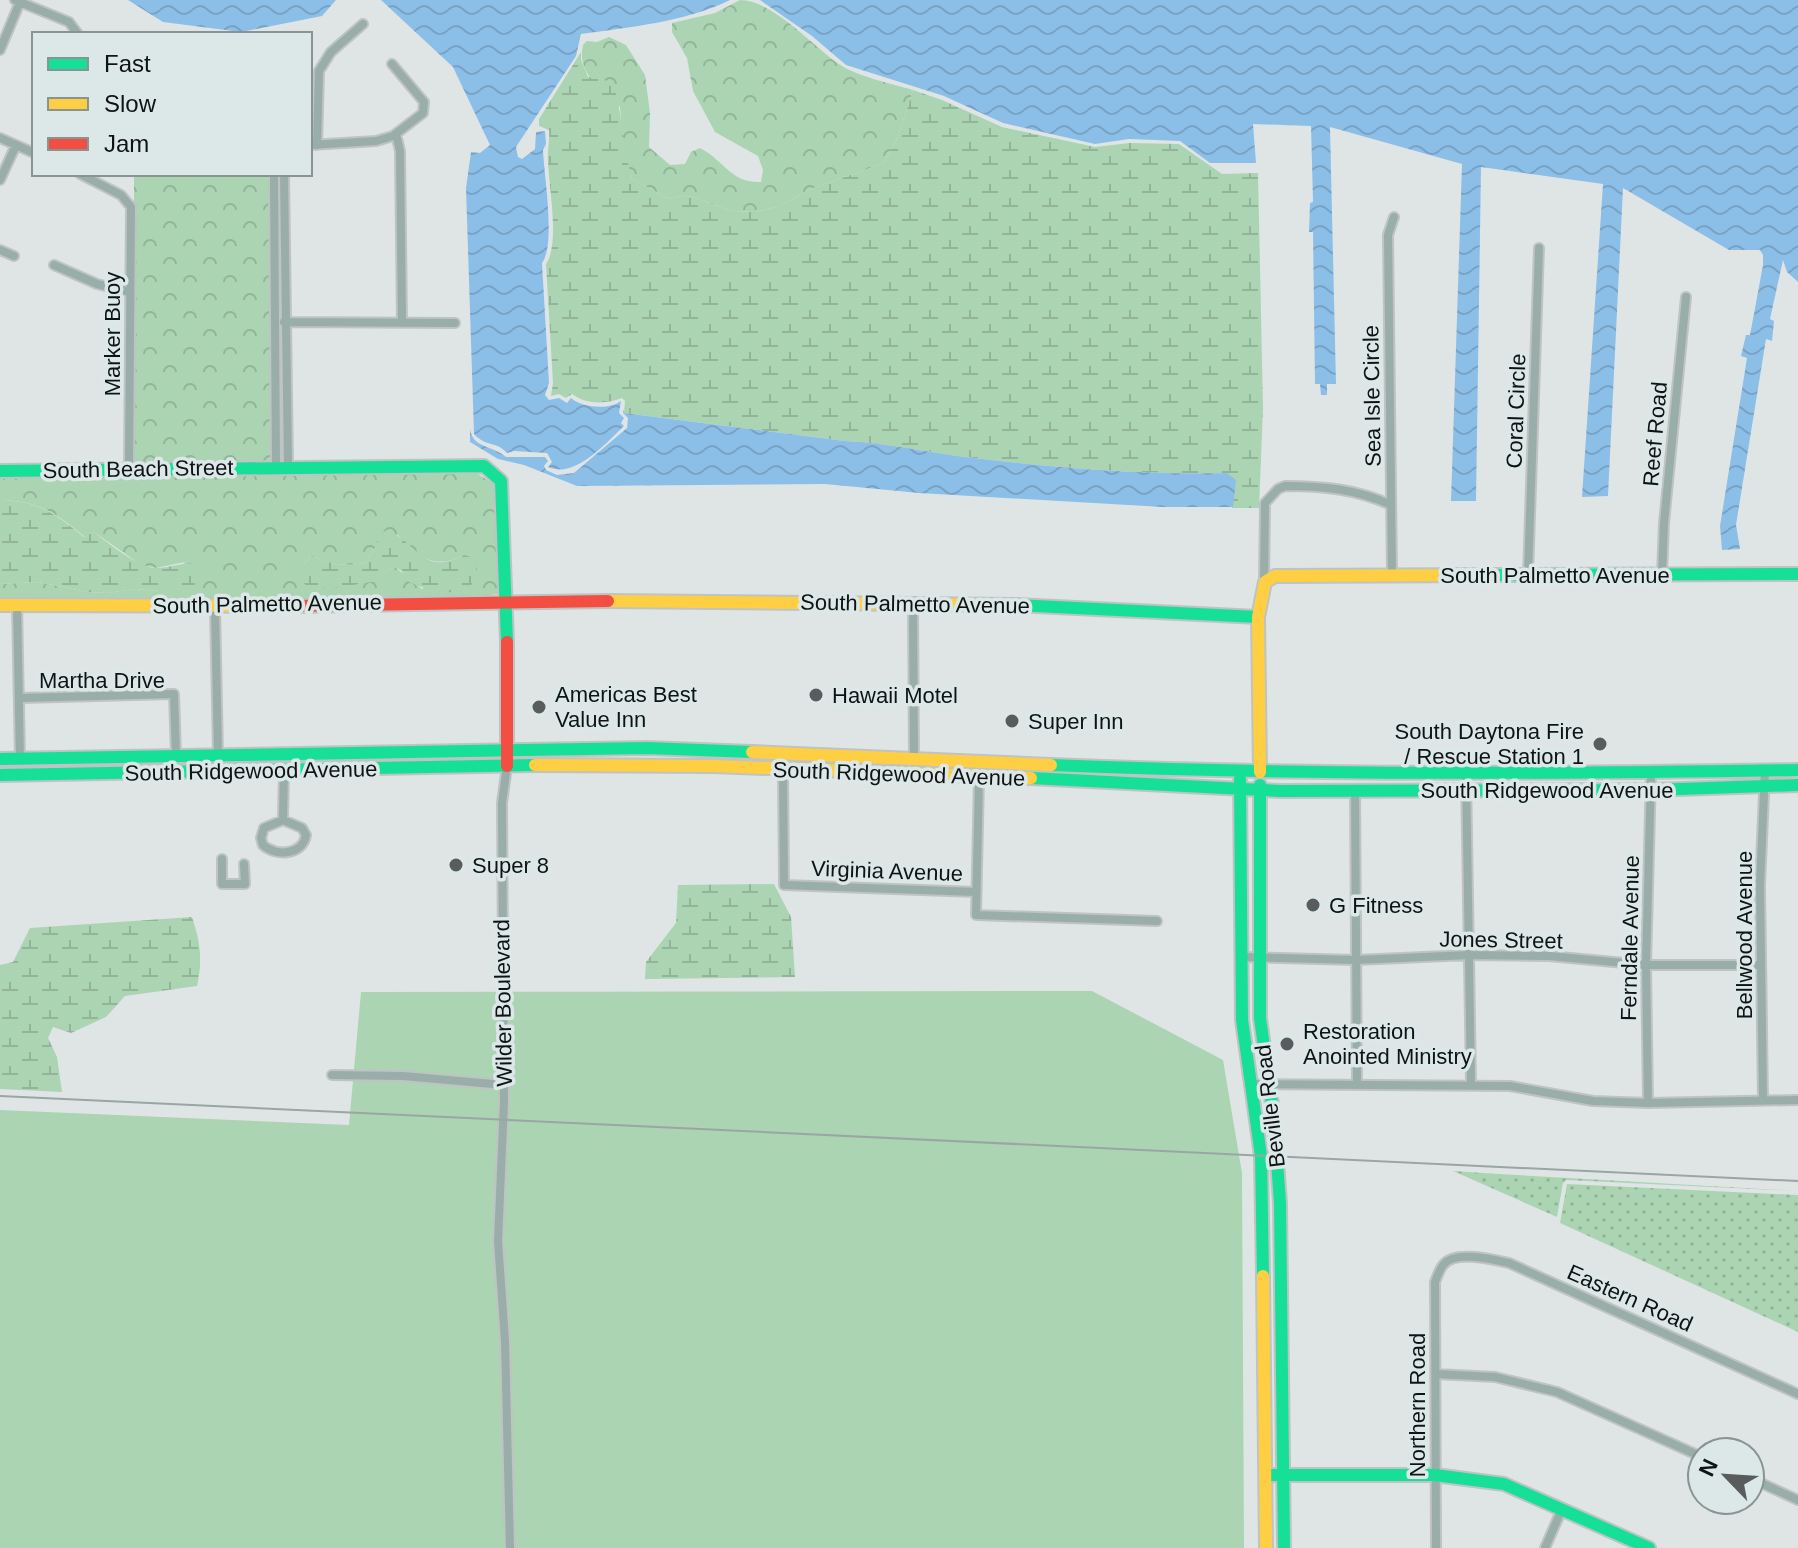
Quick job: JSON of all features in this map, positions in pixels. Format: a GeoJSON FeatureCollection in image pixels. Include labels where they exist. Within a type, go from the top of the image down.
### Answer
{"type":"FeatureCollection","features":[{"type":"Feature","properties":{"kind":"main road","name":"South Beach Street"},"geometry":{"type":"LineString","coordinates":[[0,471],[484,466]]}},
{"type":"Feature","properties":{"kind":"main road","name":"Wilder Boulevard"},"geometry":{"type":"LineString","coordinates":[[484,466],[501,481],[507,601],[507,766]]}},
{"type":"Feature","properties":{"kind":"main road","name":"South Palmetto Avenue"},"geometry":{"type":"LineString","coordinates":[[1264,584],[1275,576],[1798,574]]}},
{"type":"Feature","properties":{"kind":"main road"},"geometry":{"type":"LineString","coordinates":[[1258,617],[1264,584]]}},
{"type":"Feature","properties":{"kind":"main road","name":"South Palmetto Avenue"},"geometry":{"type":"LineString","coordinates":[[0,605],[215,607],[507,601],[913,602],[1091,607],[1258,617]]}},
{"type":"Feature","properties":{"kind":"main road","name":"Beville Road"},"geometry":{"type":"LineString","coordinates":[[1258,617],[1260,1018],[1274,1119],[1280,1203],[1284,1548]]}},
{"type":"Feature","properties":{"kind":"main road","name":"South Ridgewood Avenue"},"geometry":{"type":"LineString","coordinates":[[0,759],[647,748],[1241,772],[1651,774],[1798,770]]}},
{"type":"Feature","properties":{"kind":"main road"},"geometry":{"type":"LineString","coordinates":[[783,769],[792,761],[817,754]]}},
{"type":"Feature","properties":{"kind":"main road"},"geometry":{"type":"LineString","coordinates":[[20,775],[26,768],[48,758]]}},
{"type":"Feature","properties":{"kind":"main road"},"geometry":{"type":"LineString","coordinates":[[0,772],[15,766],[20,759]]}},
{"type":"Feature","properties":{"kind":"main road","name":"South Ridgewood Avenue"},"geometry":{"type":"LineString","coordinates":[[0,772],[20,775],[645,764],[1260,789],[1651,790],[1798,785]]}},
{"type":"Feature","properties":{"kind":"main road"},"geometry":{"type":"LineString","coordinates":[[984,778],[1017,770],[1024,764]]}},
{"type":"Feature","properties":{"kind":"main road","name":"Beville Road"},"geometry":{"type":"LineString","coordinates":[[1241,772],[1242,1020],[1261,1156],[1266,1548]]}},
{"type":"Feature","properties":{"kind":"main road"},"geometry":{"type":"LineString","coordinates":[[1266,1475],[1435,1475],[1504,1484],[1649,1548]]}},
{"type":"Feature","properties":{"kind":"street"},"geometry":{"type":"LineString","coordinates":[[0,50],[18,1],[69,22],[76,32]]}},
{"type":"Feature","properties":{"kind":"street"},"geometry":{"type":"LineString","coordinates":[[363,24],[331,52],[319,71],[313,145],[376,141],[396,134],[423,113],[424,102],[392,64]]}},
{"type":"Feature","properties":{"kind":"street"},"geometry":{"type":"LineString","coordinates":[[396,134],[400,151],[402,323]]}},
{"type":"Feature","properties":{"kind":"street"},"geometry":{"type":"LineString","coordinates":[[0,138],[32,152]]}},
{"type":"Feature","properties":{"kind":"street"},"geometry":{"type":"LineString","coordinates":[[0,180],[16,145]]}},
{"type":"Feature","properties":{"kind":"street","name":"Marker Buoy"},"geometry":{"type":"LineString","coordinates":[[84,176],[108,187],[131,207],[129,470]]}},
{"type":"Feature","properties":{"kind":"street"},"geometry":{"type":"LineString","coordinates":[[274,176],[275,322],[282,466]]}},
{"type":"Feature","properties":{"kind":"street"},"geometry":{"type":"LineString","coordinates":[[282,466],[286,322],[284,176]]}},
{"type":"Feature","properties":{"kind":"street","name":"Sea Isle Circle"},"geometry":{"type":"LineString","coordinates":[[1392,576],[1388,235],[1394,217]]}},
{"type":"Feature","properties":{"kind":"street","name":"Coral Circle"},"geometry":{"type":"LineString","coordinates":[[1528,575],[1539,248]]}},
{"type":"Feature","properties":{"kind":"street"},"geometry":{"type":"LineString","coordinates":[[0,250],[14,256]]}},
{"type":"Feature","properties":{"kind":"street"},"geometry":{"type":"LineString","coordinates":[[54,265],[97,284],[130,292]]}},
{"type":"Feature","properties":{"kind":"street","name":"Reef Road"},"geometry":{"type":"LineString","coordinates":[[1662,574],[1664,523],[1686,297]]}},
{"type":"Feature","properties":{"kind":"street"},"geometry":{"type":"LineString","coordinates":[[275,322],[455,323]]}},
{"type":"Feature","properties":{"kind":"street"},"geometry":{"type":"LineString","coordinates":[[1264,584],[1265,503],[1278,489],[1285,486],[1337,488],[1391,505]]}},
{"type":"Feature","properties":{"kind":"street"},"geometry":{"type":"LineString","coordinates":[[913,602],[914,759]]}},
{"type":"Feature","properties":{"kind":"street"},"geometry":{"type":"LineString","coordinates":[[17,605],[20,759]]}},
{"type":"Feature","properties":{"kind":"street"},"geometry":{"type":"LineString","coordinates":[[215,607],[218,755]]}},
{"type":"Feature","properties":{"kind":"street","name":"Martha Drive"},"geometry":{"type":"LineString","coordinates":[[20,698],[174,694],[176,756]]}},
{"type":"Feature","properties":{"kind":"street","name":"Wilder Boulevard"},"geometry":{"type":"LineString","coordinates":[[507,766],[502,803],[504,1085],[498,1241],[505,1341],[510,1548]]}},
{"type":"Feature","properties":{"kind":"street","name":"Virginia Avenue"},"geometry":{"type":"LineString","coordinates":[[783,769],[784,885],[976,892],[976,915],[1157,921]]}},
{"type":"Feature","properties":{"kind":"street"},"geometry":{"type":"LineString","coordinates":[[283,820],[284,770]]}},
{"type":"Feature","properties":{"kind":"street","name":"Bellwood Avenue"},"geometry":{"type":"LineString","coordinates":[[1763,1100],[1760,965],[1765,771]]}},
{"type":"Feature","properties":{"kind":"street"},"geometry":{"type":"LineString","coordinates":[[1466,773],[1471,1084]]}},
{"type":"Feature","properties":{"kind":"street","name":"Ferndale Avenue"},"geometry":{"type":"LineString","coordinates":[[1648,1103],[1646,965],[1651,774]]}},
{"type":"Feature","properties":{"kind":"street"},"geometry":{"type":"LineString","coordinates":[[976,892],[984,778]]}},
{"type":"Feature","properties":{"kind":"street"},"geometry":{"type":"LineString","coordinates":[[1355,790],[1357,1085]]}},
{"type":"Feature","properties":{"kind":"street"},"geometry":{"type":"LineString","coordinates":[[283,820],[302,828],[306,835],[305,844],[298,850],[276,853],[263,845],[261,838],[264,828],[283,820]]}},
{"type":"Feature","properties":{"kind":"street"},"geometry":{"type":"LineString","coordinates":[[222,859],[222,884],[245,884],[244,864]]}},
{"type":"Feature","properties":{"kind":"street","name":"Jones Street"},"geometry":{"type":"LineString","coordinates":[[1241,957],[1356,960],[1469,955],[1549,956],[1646,965],[1760,965]]}},
{"type":"Feature","properties":{"kind":"street"},"geometry":{"type":"LineString","coordinates":[[332,1075],[403,1076],[504,1085]]}},
{"type":"Feature","properties":{"kind":"street"},"geometry":{"type":"LineString","coordinates":[[1249,1084],[1471,1084],[1510,1086],[1593,1101],[1648,1103],[1798,1100]]}},
{"type":"Feature","properties":{"kind":"street"},"geometry":{"type":"LineString","coordinates":[[1262,1203],[1280,1203]]}},
{"type":"Feature","properties":{"kind":"street","name":"Eastern Road"},"geometry":{"type":"LineString","coordinates":[[1443,1264],[1451,1259],[1475,1257],[1509,1263],[1798,1394]]}},
{"type":"Feature","properties":{"kind":"street","name":"Northern Road"},"geometry":{"type":"LineString","coordinates":[[1436,1548],[1435,1282],[1443,1264]]}},
{"type":"Feature","properties":{"kind":"street"},"geometry":{"type":"LineString","coordinates":[[1436,1374],[1495,1377],[1557,1392],[1686,1450]]}},
{"type":"Feature","properties":{"kind":"street"},"geometry":{"type":"LineString","coordinates":[[1766,1485],[1798,1500]]}},
{"type":"Feature","properties":{"kind":"street"},"geometry":{"type":"LineString","coordinates":[[1545,1548],[1562,1509]]}},
{"type":"Feature","properties":{"kind":"green space"},"geometry":{"type":"Polygon","coordinates":[[[740,0],[753,2],[780,16],[849,70],[913,90],[898,137],[884,163],[811,189],[780,206],[755,212],[732,211],[686,195],[669,199],[632,179],[623,150],[620,107],[592,80],[583,64],[583,45],[587,41],[597,42],[609,37],[626,45],[645,75],[650,113],[649,147],[670,165],[685,164],[691,152],[700,148],[742,179],[761,182],[763,170],[758,156],[715,132],[693,91],[687,58],[672,32],[672,23],[715,13],[740,0]]]}},
{"type":"Feature","properties":{"kind":"green space"},"geometry":{"type":"Polygon","coordinates":[[[581,52],[588,77],[613,82],[632,179],[669,199],[686,195],[732,211],[755,212],[780,206],[811,189],[884,163],[898,137],[913,90],[1002,127],[1095,147],[1130,143],[1179,144],[1222,174],[1258,173],[1263,408],[1259,508],[1232,508],[1227,473],[1132,472],[1005,462],[624,413],[625,401],[622,398],[597,402],[572,394],[566,398],[559,394],[551,396],[553,383],[546,264],[552,243],[553,215],[549,130],[539,126],[539,119],[581,52]]]}},
{"type":"Feature","properties":{"kind":"green space"},"geometry":{"type":"Polygon","coordinates":[[[134,176],[270,176],[271,462],[134,466],[134,176]]]}},
{"type":"Feature","properties":{"kind":"green space"},"geometry":{"type":"Polygon","coordinates":[[[276,471],[276,475],[478,474],[494,484],[502,593],[480,597],[0,601],[0,584],[39,582],[108,593],[134,589],[160,591],[185,562],[156,568],[141,565],[94,532],[85,537],[65,521],[37,506],[0,500],[0,477],[276,471]],[[398,535],[377,545],[365,563],[337,564],[312,556],[304,564],[385,572],[395,567],[422,589],[464,555],[445,561],[428,559],[412,550],[398,535]]]}},
{"type":"Feature","properties":{"kind":"green space"},"geometry":{"type":"Polygon","coordinates":[[[0,500],[36,506],[64,521],[84,537],[94,532],[124,554],[149,567],[196,564],[200,574],[194,586],[160,591],[134,589],[108,593],[39,582],[0,584],[0,500]]]}},
{"type":"Feature","properties":{"kind":"green space"},"geometry":{"type":"Polygon","coordinates":[[[387,530],[429,560],[450,561],[464,555],[477,559],[472,584],[459,592],[430,589],[405,580],[402,571],[395,567],[385,572],[378,581],[333,588],[307,587],[301,579],[304,564],[312,556],[338,564],[365,563],[377,545],[378,535],[387,530]]]}},
{"type":"Feature","properties":{"kind":"green space"},"geometry":{"type":"Polygon","coordinates":[[[774,884],[791,917],[795,977],[645,979],[646,962],[676,923],[678,885],[774,884]]]}},
{"type":"Feature","properties":{"kind":"green space"},"geometry":{"type":"Polygon","coordinates":[[[192,917],[200,951],[197,986],[125,996],[106,1017],[71,1033],[53,1027],[48,1038],[57,1057],[62,1092],[0,1089],[0,965],[13,962],[30,928],[192,917]]]}},
{"type":"Feature","properties":{"kind":"green space"},"geometry":{"type":"Polygon","coordinates":[[[1092,991],[1223,1060],[1242,1173],[1244,1548],[0,1548],[0,1110],[349,1125],[361,992],[1092,991]]]}},
{"type":"Feature","properties":{"kind":"green space"},"geometry":{"type":"Polygon","coordinates":[[[1453,1171],[1798,1191],[1566,1180],[1557,1217],[1453,1171]]]}},
{"type":"Feature","properties":{"kind":"green space"},"geometry":{"type":"Polygon","coordinates":[[[1567,1184],[1798,1195],[1798,1332],[1560,1223],[1567,1184]]]}},
{"type":"Feature","properties":{"kind":"water"},"geometry":{"type":"Polygon","coordinates":[[[128,0],[336,0],[322,16],[241,32],[163,22],[128,0]]]}},
{"type":"Feature","properties":{"kind":"water"},"geometry":{"type":"Polygon","coordinates":[[[381,0],[730,0],[676,19],[581,34],[576,56],[516,147],[518,157],[522,159],[535,149],[536,132],[545,131],[543,150],[549,225],[542,263],[549,383],[545,395],[549,400],[559,398],[567,403],[571,398],[596,407],[621,401],[619,413],[624,418],[621,423],[624,426],[579,464],[569,468],[548,467],[552,462],[547,453],[507,453],[474,434],[466,188],[471,152],[480,153],[490,145],[453,67],[381,0]]]}},
{"type":"Feature","properties":{"kind":"water"},"geometry":{"type":"Polygon","coordinates":[[[760,0],[1798,0],[1798,282],[1787,272],[1783,260],[1770,319],[1774,321],[1772,341],[1766,339],[1736,525],[1740,549],[1722,550],[1720,526],[1747,358],[1741,356],[1746,335],[1750,335],[1763,265],[1760,250],[1729,250],[1623,188],[1608,496],[1582,497],[1603,184],[1481,167],[1476,501],[1451,501],[1462,164],[1330,127],[1336,384],[1327,384],[1327,395],[1321,395],[1320,384],[1315,384],[1313,232],[1309,232],[1310,203],[1313,202],[1311,126],[1253,124],[1256,163],[1210,163],[1180,141],[1129,139],[1095,144],[1003,123],[944,96],[846,65],[812,36],[760,0]]]}},
{"type":"Feature","properties":{"kind":"water"},"geometry":{"type":"Polygon","coordinates":[[[624,409],[624,413],[1005,462],[1132,472],[1227,473],[1236,480],[1233,507],[1163,507],[919,493],[825,484],[577,486],[524,465],[498,459],[470,442],[470,429],[475,440],[506,457],[545,457],[548,461],[544,466],[546,470],[557,475],[574,473],[627,428],[628,418],[623,413],[624,409]]]}},
{"type":"Feature","properties":{"kind":"railway"},"geometry":{"type":"LineString","coordinates":[[0,1096],[1798,1181]]}},
{"type":"Feature","properties":{"kind":"traffic: fast"},"geometry":{"type":"LineString","coordinates":[[0,471],[484,466],[501,481],[507,642]]}},
{"type":"Feature","properties":{"kind":"traffic: fast"},"geometry":{"type":"LineString","coordinates":[[1494,575],[1798,574]]}},
{"type":"Feature","properties":{"kind":"traffic: fast"},"geometry":{"type":"LineString","coordinates":[[1015,605],[1258,617]]}},
{"type":"Feature","properties":{"kind":"traffic: fast"},"geometry":{"type":"LineString","coordinates":[[0,759],[647,748],[752,752]]}},
{"type":"Feature","properties":{"kind":"traffic: fast"},"geometry":{"type":"LineString","coordinates":[[0,775],[535,765]]}},
{"type":"Feature","properties":{"kind":"traffic: fast"},"geometry":{"type":"LineString","coordinates":[[1051,765],[1424,773],[1798,770]]}},
{"type":"Feature","properties":{"kind":"traffic: fast"},"geometry":{"type":"LineString","coordinates":[[1031,778],[1281,791],[1651,790],[1798,785]]}},
{"type":"Feature","properties":{"kind":"traffic: fast"},"geometry":{"type":"LineString","coordinates":[[1240,779],[1242,1020],[1261,1156],[1263,1276]]}},
{"type":"Feature","properties":{"kind":"traffic: fast"},"geometry":{"type":"LineString","coordinates":[[1260,785],[1260,1018],[1274,1119],[1280,1203],[1284,1548]]}},
{"type":"Feature","properties":{"kind":"traffic: fast"},"geometry":{"type":"LineString","coordinates":[[1266,1475],[1435,1475],[1504,1484],[1649,1548]]}},
{"type":"Feature","properties":{"kind":"traffic: slow"},"geometry":{"type":"LineString","coordinates":[[1260,772],[1258,617],[1265,582],[1275,576],[1494,575]]}},
{"type":"Feature","properties":{"kind":"traffic: slow"},"geometry":{"type":"LineString","coordinates":[[608,601],[1015,605]]}},
{"type":"Feature","properties":{"kind":"traffic: slow"},"geometry":{"type":"LineString","coordinates":[[0,605],[293,606]]}},
{"type":"Feature","properties":{"kind":"traffic: slow"},"geometry":{"type":"LineString","coordinates":[[752,752],[1051,765]]}},
{"type":"Feature","properties":{"kind":"traffic: slow"},"geometry":{"type":"LineString","coordinates":[[535,765],[713,766],[1031,778]]}},
{"type":"Feature","properties":{"kind":"traffic: slow"},"geometry":{"type":"LineString","coordinates":[[1263,1276],[1266,1548]]}},
{"type":"Feature","properties":{"kind":"traffic: jam"},"geometry":{"type":"LineString","coordinates":[[293,606],[608,601]]}},
{"type":"Feature","properties":{"kind":"traffic: jam"},"geometry":{"type":"LineString","coordinates":[[507,642],[507,766]]}},
{"type":"Feature","properties":{"kind":"place","name":"Hawaii Motel"},"geometry":{"type":"Point","coordinates":[816,695]}},
{"type":"Feature","properties":{"kind":"place","name":"Americas Best Value Inn"},"geometry":{"type":"Point","coordinates":[539,707]}},
{"type":"Feature","properties":{"kind":"place","name":"Super Inn"},"geometry":{"type":"Point","coordinates":[1012,721]}},
{"type":"Feature","properties":{"kind":"place","name":"South Daytona Fire / Rescue Station 1"},"geometry":{"type":"Point","coordinates":[1600,744]}},
{"type":"Feature","properties":{"kind":"place","name":"Super 8"},"geometry":{"type":"Point","coordinates":[456,865]}},
{"type":"Feature","properties":{"kind":"place","name":"G Fitness"},"geometry":{"type":"Point","coordinates":[1313,905]}},
{"type":"Feature","properties":{"kind":"place","name":"Restoration Anointed Ministry"},"geometry":{"type":"Point","coordinates":[1287,1044]}}]}
